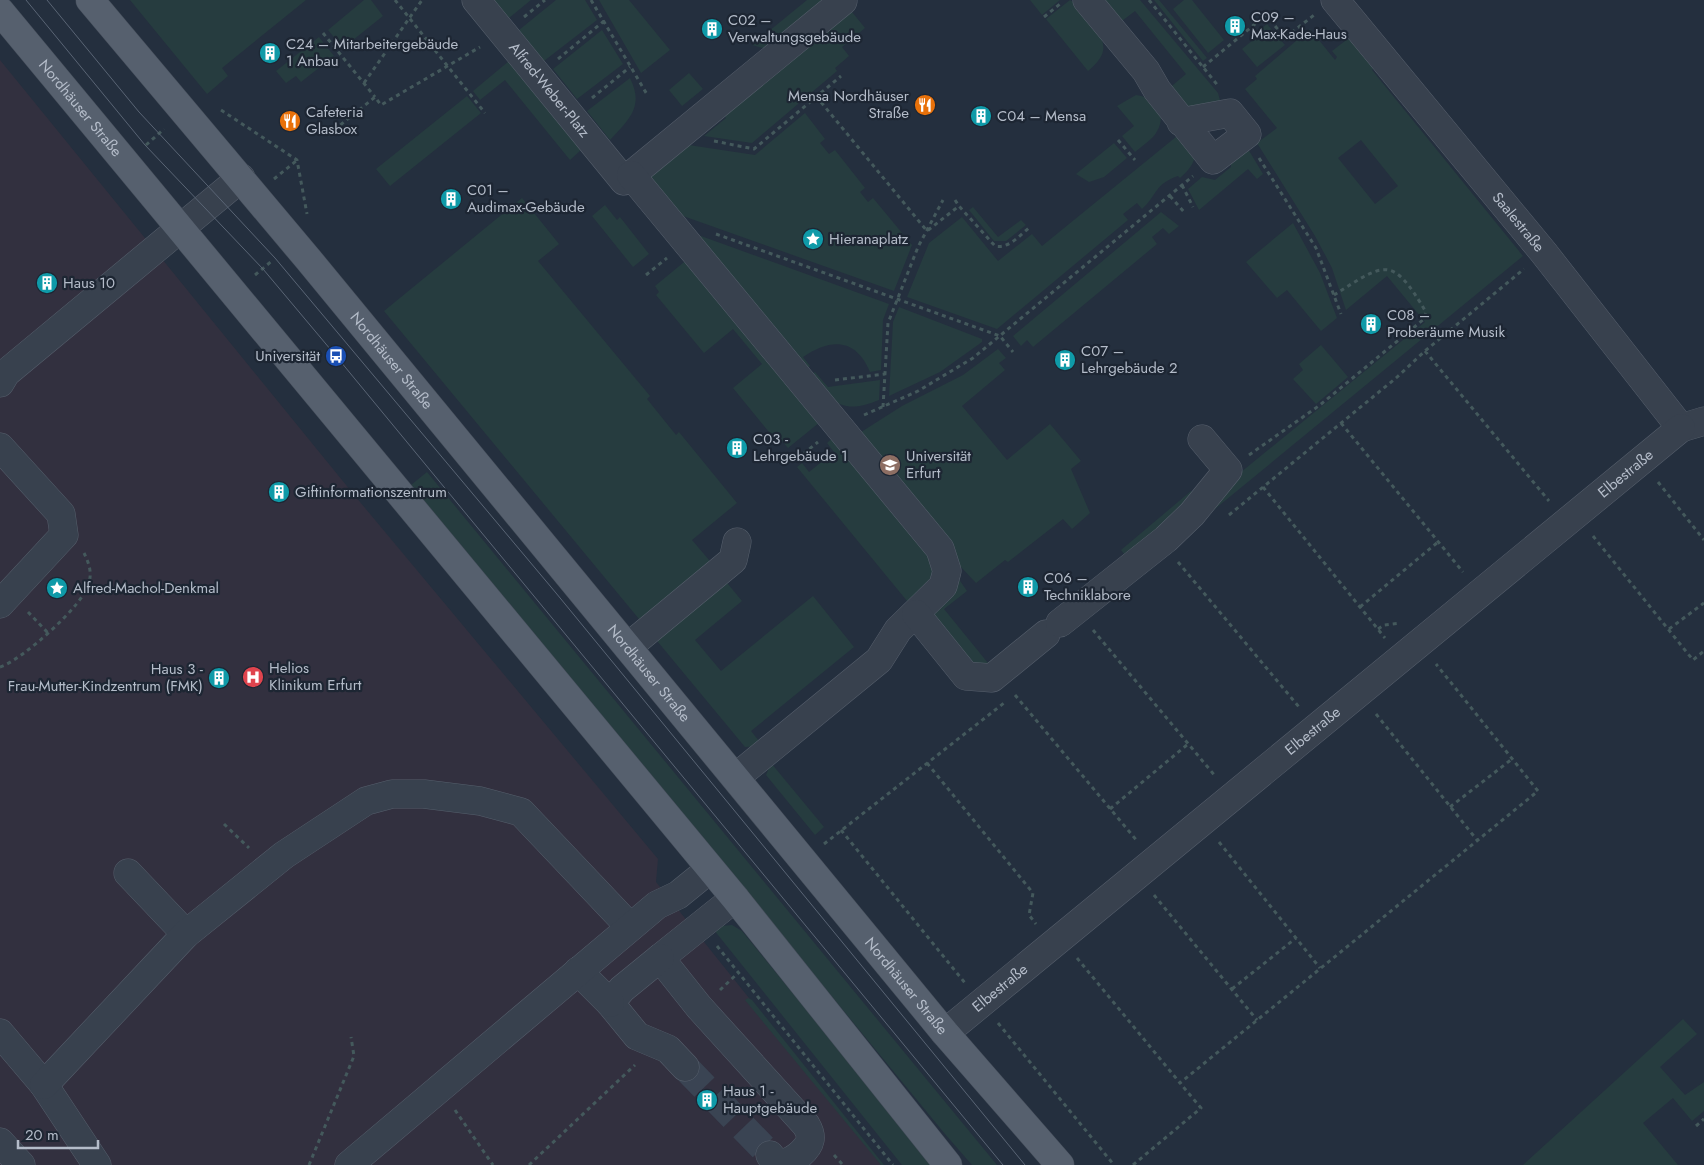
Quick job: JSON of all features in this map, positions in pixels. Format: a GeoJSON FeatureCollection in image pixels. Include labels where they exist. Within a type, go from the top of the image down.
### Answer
{"type":"FeatureCollection","features":[{"type":"Feature","properties":{"kind":"main road","name":"Nordhäuser Straße"},"geometry":{"type":"LineString","coordinates":[[90,0],[241,178],[946,1033],[1060,1165]]}},
{"type":"Feature","properties":{"kind":"main road","name":"Nordhäuser Straße"},"geometry":{"type":"LineString","coordinates":[[0,11],[172,236],[735,898],[948,1165]]}},
{"type":"Feature","properties":{"kind":"street","name":"Alfred-Weber-Platz"},"geometry":{"type":"LineString","coordinates":[[476,0],[570,115],[628,178]]}},
{"type":"Feature","properties":{"kind":"street"},"geometry":{"type":"LineString","coordinates":[[1087,0],[1146,71],[1157,90],[1181,122],[1213,160],[1238,123]]}},
{"type":"Feature","properties":{"kind":"street","name":"Saalestraße"},"geometry":{"type":"LineString","coordinates":[[1335,0],[1544,253],[1692,424]]}},
{"type":"Feature","properties":{"kind":"street"},"geometry":{"type":"LineString","coordinates":[[736,777],[879,660],[898,630],[944,586],[947,571],[944,556],[940,549],[838,425],[628,178],[843,2]]}},
{"type":"Feature","properties":{"kind":"street"},"geometry":{"type":"LineString","coordinates":[[1181,122],[1238,123]]}},
{"type":"Feature","properties":{"kind":"street"},"geometry":{"type":"LineString","coordinates":[[0,383],[6,373],[241,178]]}},
{"type":"Feature","properties":{"kind":"street","name":"Elbestraße"},"geometry":{"type":"LineString","coordinates":[[946,1033],[1576,514],[1641,461],[1692,424]]}},
{"type":"Feature","properties":{"kind":"street"},"geometry":{"type":"LineString","coordinates":[[916,614],[966,676],[992,678],[1166,539],[1192,514],[1228,470],[1202,439]]}},
{"type":"Feature","properties":{"kind":"street"},"geometry":{"type":"LineString","coordinates":[[0,447],[61,514],[64,535],[0,604]]}},
{"type":"Feature","properties":{"kind":"street"},"geometry":{"type":"LineString","coordinates":[[628,647],[734,560],[737,542]]}},
{"type":"Feature","properties":{"kind":"street"},"geometry":{"type":"LineString","coordinates":[[44,1085],[186,934],[284,855],[366,801],[392,794],[424,794],[480,801],[521,812],[630,927]]}},
{"type":"Feature","properties":{"kind":"street"},"geometry":{"type":"LineString","coordinates":[[349,1165],[630,927],[657,905],[678,894],[710,869]]}},
{"type":"Feature","properties":{"kind":"street"},"geometry":{"type":"LineString","coordinates":[[128,872],[186,934]]}},
{"type":"Feature","properties":{"kind":"street"},"geometry":{"type":"LineString","coordinates":[[610,1003],[622,989],[735,898]]}},
{"type":"Feature","properties":{"kind":"street"},"geometry":{"type":"LineString","coordinates":[[660,958],[699,1007],[806,1125],[810,1133],[810,1140],[806,1148],[792,1160],[785,1163],[775,1161]]}},
{"type":"Feature","properties":{"kind":"street"},"geometry":{"type":"LineString","coordinates":[[578,971],[610,1003],[637,1036],[668,1049],[685,1067]]}},
{"type":"Feature","properties":{"kind":"street"},"geometry":{"type":"LineString","coordinates":[[0,1033],[44,1085],[98,1165]]}},
{"type":"Feature","properties":{"kind":"street"},"geometry":{"type":"LineString","coordinates":[[0,1142],[21,1165]]}},
{"type":"Feature","properties":{"kind":"path"},"geometry":{"type":"LineString","coordinates":[[395,0],[486,113]]}},
{"type":"Feature","properties":{"kind":"path"},"geometry":{"type":"LineString","coordinates":[[364,83],[422,0]]}},
{"type":"Feature","properties":{"kind":"path"},"geometry":{"type":"LineString","coordinates":[[590,0],[648,96]]}},
{"type":"Feature","properties":{"kind":"path"},"geometry":{"type":"LineString","coordinates":[[1149,0],[1223,92],[1238,123],[1316,248],[1341,314]]}},
{"type":"Feature","properties":{"kind":"path"},"geometry":{"type":"LineString","coordinates":[[1044,17],[1053,10]]}},
{"type":"Feature","properties":{"kind":"path"},"geometry":{"type":"LineString","coordinates":[[1203,66],[1266,15],[1285,38],[1293,32]]}},
{"type":"Feature","properties":{"kind":"path"},"geometry":{"type":"LineString","coordinates":[[538,75],[604,21]]}},
{"type":"Feature","properties":{"kind":"path"},"geometry":{"type":"LineString","coordinates":[[323,33],[380,105],[504,33]]}},
{"type":"Feature","properties":{"kind":"path"},"geometry":{"type":"LineString","coordinates":[[570,115],[630,67]]}},
{"type":"Feature","properties":{"kind":"path"},"geometry":{"type":"LineString","coordinates":[[743,147],[754,149],[841,76]]}},
{"type":"Feature","properties":{"kind":"path"},"geometry":{"type":"LineString","coordinates":[[816,96],[927,231]]}},
{"type":"Feature","properties":{"kind":"path"},"geometry":{"type":"LineString","coordinates":[[328,135],[375,97]]}},
{"type":"Feature","properties":{"kind":"path"},"geometry":{"type":"LineString","coordinates":[[219,109],[297,160],[307,218]]}},
{"type":"Feature","properties":{"kind":"path"},"geometry":{"type":"LineString","coordinates":[[140,149],[165,129],[159,122]]}},
{"type":"Feature","properties":{"kind":"path"},"geometry":{"type":"LineString","coordinates":[[1118,140],[1135,160]]}},
{"type":"Feature","properties":{"kind":"path"},"geometry":{"type":"LineString","coordinates":[[275,178],[297,160]]}},
{"type":"Feature","properties":{"kind":"path"},"geometry":{"type":"LineString","coordinates":[[838,425],[918,391],[958,369],[1213,160]]}},
{"type":"Feature","properties":{"kind":"path"},"geometry":{"type":"LineString","coordinates":[[1182,186],[1193,207]]}},
{"type":"Feature","properties":{"kind":"path"},"geometry":{"type":"LineString","coordinates":[[1170,196],[1184,212]]}},
{"type":"Feature","properties":{"kind":"path"},"geometry":{"type":"LineString","coordinates":[[883,407],[888,323],[927,231],[943,200]]}},
{"type":"Feature","properties":{"kind":"path"},"geometry":{"type":"LineString","coordinates":[[955,200],[995,246],[1002,247],[1008,245],[1030,227]]}},
{"type":"Feature","properties":{"kind":"path"},"geometry":{"type":"LineString","coordinates":[[927,231],[960,206]]}},
{"type":"Feature","properties":{"kind":"path"},"geometry":{"type":"LineString","coordinates":[[711,232],[1000,336],[1013,352]]}},
{"type":"Feature","properties":{"kind":"path"},"geometry":{"type":"LineString","coordinates":[[256,280],[253,276],[275,258]]}},
{"type":"Feature","properties":{"kind":"path"},"geometry":{"type":"LineString","coordinates":[[1228,470],[1320,405],[1424,319],[1426,312],[1402,279],[1392,270],[1381,268],[1367,274],[1334,295]]}},
{"type":"Feature","properties":{"kind":"path"},"geometry":{"type":"LineString","coordinates":[[1425,350],[1541,492]]}},
{"type":"Feature","properties":{"kind":"path"},"geometry":{"type":"LineString","coordinates":[[830,381],[885,374]]}},
{"type":"Feature","properties":{"kind":"path"},"geometry":{"type":"LineString","coordinates":[[1341,423],[1463,572]]}},
{"type":"Feature","properties":{"kind":"path"},"geometry":{"type":"LineString","coordinates":[[1641,461],[1704,540]]}},
{"type":"Feature","properties":{"kind":"path"},"geometry":{"type":"LineString","coordinates":[[1262,487],[1385,638]]}},
{"type":"Feature","properties":{"kind":"path"},"geometry":{"type":"LineString","coordinates":[[1576,514],[1693,660],[1704,651]]}},
{"type":"Feature","properties":{"kind":"path"},"geometry":{"type":"LineString","coordinates":[[0,667],[27,651],[82,599],[89,584],[90,565],[82,547],[64,535]]}},
{"type":"Feature","properties":{"kind":"path"},"geometry":{"type":"LineString","coordinates":[[1360,607],[1438,542]]}},
{"type":"Feature","properties":{"kind":"path"},"geometry":{"type":"LineString","coordinates":[[1176,559],[1296,703]]}},
{"type":"Feature","properties":{"kind":"path"},"geometry":{"type":"LineString","coordinates":[[1669,630],[1704,603]]}},
{"type":"Feature","properties":{"kind":"path"},"geometry":{"type":"LineString","coordinates":[[29,613],[48,633]]}},
{"type":"Feature","properties":{"kind":"path"},"geometry":{"type":"LineString","coordinates":[[1093,629],[1215,776]]}},
{"type":"Feature","properties":{"kind":"path"},"geometry":{"type":"LineString","coordinates":[[1180,1083],[1538,791],[1420,643]]}},
{"type":"Feature","properties":{"kind":"path"},"geometry":{"type":"LineString","coordinates":[[1358,693],[1477,840]]}},
{"type":"Feature","properties":{"kind":"path"},"geometry":{"type":"LineString","coordinates":[[1014,694],[1135,839]]}},
{"type":"Feature","properties":{"kind":"path"},"geometry":{"type":"LineString","coordinates":[[1110,809],[1188,744]]}},
{"type":"Feature","properties":{"kind":"path"},"geometry":{"type":"LineString","coordinates":[[1450,807],[1512,759]]}},
{"type":"Feature","properties":{"kind":"path"},"geometry":{"type":"LineString","coordinates":[[927,763],[1033,893]]}},
{"type":"Feature","properties":{"kind":"path"},"geometry":{"type":"LineString","coordinates":[[1202,822],[1320,968]]}},
{"type":"Feature","properties":{"kind":"path"},"geometry":{"type":"LineString","coordinates":[[224,824],[269,867]]}},
{"type":"Feature","properties":{"kind":"path"},"geometry":{"type":"LineString","coordinates":[[841,830],[972,991]]}},
{"type":"Feature","properties":{"kind":"path"},"geometry":{"type":"LineString","coordinates":[[1138,875],[1257,1020]]}},
{"type":"Feature","properties":{"kind":"path"},"geometry":{"type":"LineString","coordinates":[[702,926],[893,1165]]}},
{"type":"Feature","properties":{"kind":"path"},"geometry":{"type":"LineString","coordinates":[[1232,990],[1296,938]]}},
{"type":"Feature","properties":{"kind":"path"},"geometry":{"type":"LineString","coordinates":[[1060,939],[1201,1108],[1133,1165]]}},
{"type":"Feature","properties":{"kind":"path"},"geometry":{"type":"LineString","coordinates":[[699,1007],[738,973]]}},
{"type":"Feature","properties":{"kind":"path"},"geometry":{"type":"LineString","coordinates":[[1006,1034],[1114,1165]]}},
{"type":"Feature","properties":{"kind":"path"},"geometry":{"type":"LineString","coordinates":[[309,1165],[354,1056],[351,1037]]}},
{"type":"Feature","properties":{"kind":"path"},"geometry":{"type":"LineString","coordinates":[[529,1165],[657,1044]]}},
{"type":"Feature","properties":{"kind":"path"},"geometry":{"type":"LineString","coordinates":[[440,1088],[493,1165]]}},
{"type":"Feature","properties":{"kind":"path"},"geometry":{"type":"LineString","coordinates":[[1696,1126],[1704,1120]]}},
{"type":"Feature","properties":{"kind":"shaded area","name":"Helios Klinikum Erfurt"},"geometry":{"type":"Polygon","coordinates":[[[0,60],[355,496],[658,859],[656,882],[883,1165],[0,1165],[0,60]]]}},
{"type":"Feature","properties":{"kind":"green space"},"geometry":{"type":"Polygon","coordinates":[[[130,0],[306,0],[222,68],[228,76],[207,94],[130,0]]]}},
{"type":"Feature","properties":{"kind":"green space"},"geometry":{"type":"Polygon","coordinates":[[[364,0],[371,0],[383,16],[343,48],[328,30],[364,0]]]}},
{"type":"Feature","properties":{"kind":"green space"},"geometry":{"type":"Polygon","coordinates":[[[494,0],[531,0],[509,18],[494,0]]]}},
{"type":"Feature","properties":{"kind":"green space"},"geometry":{"type":"Polygon","coordinates":[[[556,0],[585,0],[597,20],[544,61],[519,30],[556,0]]]}},
{"type":"Feature","properties":{"kind":"green space"},"geometry":{"type":"Polygon","coordinates":[[[599,0],[629,0],[670,50],[641,73],[599,0]]]}},
{"type":"Feature","properties":{"kind":"green space"},"geometry":{"type":"Polygon","coordinates":[[[807,0],[834,0],[772,51],[752,45],[807,0]]]}},
{"type":"Feature","properties":{"kind":"green space"},"geometry":{"type":"Polygon","coordinates":[[[1030,0],[1060,0],[1042,15],[1030,0]]]}},
{"type":"Feature","properties":{"kind":"green space"},"geometry":{"type":"Polygon","coordinates":[[[1070,0],[1092,25],[1103,44],[1101,57],[1088,71],[1046,19],[1070,0]]]}},
{"type":"Feature","properties":{"kind":"green space"},"geometry":{"type":"Polygon","coordinates":[[[1105,0],[1140,0],[1218,93],[1222,108],[1181,108],[1167,90],[1186,74],[1135,11],[1122,21],[1105,0]]]}},
{"type":"Feature","properties":{"kind":"green space"},"geometry":{"type":"Polygon","coordinates":[[[1154,0],[1159,0],[1207,58],[1203,61],[1154,0]]]}},
{"type":"Feature","properties":{"kind":"green space"},"geometry":{"type":"Polygon","coordinates":[[[1184,0],[1192,0],[1224,40],[1208,53],[1173,9],[1184,0]]]}},
{"type":"Feature","properties":{"kind":"green space"},"geometry":{"type":"Polygon","coordinates":[[[848,7],[865,28],[842,47],[849,56],[835,68],[837,71],[752,143],[704,136],[726,118],[721,112],[848,7]]]}},
{"type":"Feature","properties":{"kind":"green space"},"geometry":{"type":"Polygon","coordinates":[[[1267,24],[1285,45],[1257,67],[1242,49],[1259,35],[1257,32],[1267,24]]]}},
{"type":"Feature","properties":{"kind":"green space"},"geometry":{"type":"Polygon","coordinates":[[[1310,29],[1335,60],[1337,57],[1332,51],[1354,34],[1378,64],[1372,70],[1523,256],[1204,518],[1235,477],[1425,322],[1387,276],[1346,310],[1332,268],[1315,236],[1257,143],[1277,128],[1245,89],[1257,79],[1255,76],[1310,29]],[[1361,140],[1338,158],[1375,204],[1398,186],[1361,140]]]}},
{"type":"Feature","properties":{"kind":"green space"},"geometry":{"type":"Polygon","coordinates":[[[602,30],[623,64],[577,99],[553,69],[602,30]]]}},
{"type":"Feature","properties":{"kind":"green space"},"geometry":{"type":"Polygon","coordinates":[[[319,37],[334,56],[301,82],[296,76],[286,83],[276,71],[319,37]]]}},
{"type":"Feature","properties":{"kind":"green space"},"geometry":{"type":"Polygon","coordinates":[[[509,61],[581,150],[570,160],[505,80],[480,100],[473,91],[509,61]]]}},
{"type":"Feature","properties":{"kind":"green space"},"geometry":{"type":"Polygon","coordinates":[[[689,73],[703,89],[682,106],[669,90],[689,73]]]}},
{"type":"Feature","properties":{"kind":"green space"},"geometry":{"type":"Polygon","coordinates":[[[630,78],[636,97],[633,112],[610,140],[587,111],[630,78]]]}},
{"type":"Feature","properties":{"kind":"green space"},"geometry":{"type":"Polygon","coordinates":[[[1136,95],[1151,100],[1156,105],[1161,116],[1158,130],[1153,137],[1135,152],[1122,136],[1134,126],[1117,106],[1136,95]]]}},
{"type":"Feature","properties":{"kind":"green space"},"geometry":{"type":"Polygon","coordinates":[[[467,96],[481,113],[390,186],[376,169],[467,96]]]}},
{"type":"Feature","properties":{"kind":"green space"},"geometry":{"type":"Polygon","coordinates":[[[805,113],[825,139],[820,143],[829,154],[835,150],[865,188],[860,192],[868,202],[873,198],[912,245],[894,291],[669,211],[644,177],[682,144],[755,155],[805,113]]]}},
{"type":"Feature","properties":{"kind":"green space"},"geometry":{"type":"Polygon","coordinates":[[[1182,132],[1196,152],[1186,172],[1180,178],[1178,176],[1164,183],[1142,209],[1137,203],[1123,214],[1128,220],[997,329],[907,297],[929,243],[962,217],[998,261],[1032,234],[1042,246],[1182,132]]]}},
{"type":"Feature","properties":{"kind":"green space"},"geometry":{"type":"Polygon","coordinates":[[[1114,143],[1127,158],[1104,177],[1089,182],[1076,174],[1114,143]]]}},
{"type":"Feature","properties":{"kind":"green space"},"geometry":{"type":"Polygon","coordinates":[[[1248,149],[1263,174],[1257,179],[1248,169],[1199,210],[1188,189],[1202,177],[1215,180],[1231,167],[1230,155],[1248,149]]]}},
{"type":"Feature","properties":{"kind":"green space"},"geometry":{"type":"Polygon","coordinates":[[[522,198],[559,244],[538,261],[650,396],[647,399],[676,435],[679,432],[737,503],[692,540],[715,567],[644,625],[384,311],[522,198]]]}},
{"type":"Feature","properties":{"kind":"green space"},"geometry":{"type":"Polygon","coordinates":[[[605,205],[617,220],[620,217],[649,254],[633,267],[592,216],[605,205]]]}},
{"type":"Feature","properties":{"kind":"green space"},"geometry":{"type":"Polygon","coordinates":[[[973,207],[998,237],[1021,220],[1026,225],[1006,241],[994,241],[969,210],[973,207]]]}},
{"type":"Feature","properties":{"kind":"green space"},"geometry":{"type":"Polygon","coordinates":[[[1161,212],[1179,226],[1169,234],[1163,228],[1152,237],[1157,244],[1033,347],[1027,340],[1021,346],[1013,336],[1161,212]]]}},
{"type":"Feature","properties":{"kind":"green space"},"geometry":{"type":"Polygon","coordinates":[[[1293,223],[1320,273],[1337,318],[1321,331],[1287,290],[1277,298],[1246,262],[1293,223]]]}},
{"type":"Feature","properties":{"kind":"green space"},"geometry":{"type":"Polygon","coordinates":[[[701,236],[889,304],[883,320],[881,370],[870,372],[858,353],[850,347],[833,344],[813,351],[803,357],[810,366],[804,371],[695,241],[701,236]]]}},
{"type":"Feature","properties":{"kind":"green space"},"geometry":{"type":"Polygon","coordinates":[[[689,258],[825,418],[788,448],[781,440],[777,442],[733,388],[762,364],[733,329],[704,353],[656,295],[659,292],[655,286],[689,258]]]}},
{"type":"Feature","properties":{"kind":"green space"},"geometry":{"type":"Polygon","coordinates":[[[899,307],[982,339],[982,342],[940,372],[889,396],[893,322],[899,307]]]}},
{"type":"Feature","properties":{"kind":"green space"},"geometry":{"type":"Polygon","coordinates":[[[1321,345],[1348,377],[1316,404],[1293,379],[1303,370],[1299,364],[1321,345]]]}},
{"type":"Feature","properties":{"kind":"green space"},"geometry":{"type":"Polygon","coordinates":[[[998,349],[1006,358],[999,363],[1005,370],[962,406],[1007,460],[1050,424],[1081,461],[1071,469],[1090,513],[1072,529],[1063,519],[1008,562],[1005,560],[976,583],[960,566],[956,554],[858,434],[902,406],[963,375],[998,349]]]}},
{"type":"Feature","properties":{"kind":"green space"},"geometry":{"type":"Polygon","coordinates":[[[815,372],[828,387],[880,380],[879,400],[856,406],[840,404],[825,393],[809,376],[815,372]]]}},
{"type":"Feature","properties":{"kind":"green space"},"geometry":{"type":"Polygon","coordinates":[[[837,434],[934,559],[932,580],[912,607],[797,467],[802,463],[809,472],[834,452],[827,443],[837,434]]]}},
{"type":"Feature","properties":{"kind":"green space"},"geometry":{"type":"Polygon","coordinates":[[[427,472],[997,1165],[972,1165],[945,1134],[411,485],[427,472]]]}},
{"type":"Feature","properties":{"kind":"green space"},"geometry":{"type":"Polygon","coordinates":[[[1191,491],[1196,497],[1128,559],[1121,550],[1191,491]]]}},
{"type":"Feature","properties":{"kind":"green space"},"geometry":{"type":"Polygon","coordinates":[[[723,578],[742,601],[695,640],[721,671],[813,596],[854,647],[751,731],[763,746],[745,747],[653,636],[723,578]]]}},
{"type":"Feature","properties":{"kind":"green space"},"geometry":{"type":"Polygon","coordinates":[[[958,578],[967,591],[944,609],[988,663],[1029,630],[1033,635],[993,667],[972,663],[930,611],[958,578]]]}},
{"type":"Feature","properties":{"kind":"green space"},"geometry":{"type":"Polygon","coordinates":[[[771,763],[824,827],[815,835],[766,775],[771,763]]]}},
{"type":"Feature","properties":{"kind":"green space"},"geometry":{"type":"Polygon","coordinates":[[[732,925],[742,931],[933,1165],[902,1165],[714,930],[722,926],[732,925]]]}},
{"type":"Feature","properties":{"kind":"green space"},"geometry":{"type":"Polygon","coordinates":[[[748,998],[752,1000],[884,1165],[881,1165],[745,1000],[748,998]]]}},
{"type":"Feature","properties":{"kind":"green space"},"geometry":{"type":"Polygon","coordinates":[[[1683,1019],[1697,1034],[1660,1067],[1685,1095],[1704,1082],[1704,1111],[1692,1121],[1673,1098],[1643,1123],[1678,1165],[1523,1165],[1683,1019]]]}},
{"type":"Feature","properties":{"kind":"tunnel"},"geometry":{"type":"LineString","coordinates":[[685,1067],[770,1155]]}},
{"type":"Feature","properties":{"kind":"tram line"},"geometry":{"type":"LineString","coordinates":[[26,0],[145,145],[263,269],[336,356],[1003,1165]]}},
{"type":"Feature","properties":{"kind":"tram line"},"geometry":{"type":"LineString","coordinates":[[47,0],[139,112],[275,258],[556,593],[1025,1165]]}},
{"type":"Feature","properties":{"kind":"place","name":"C09 – Max-Kade-Haus"},"geometry":{"type":"Point","coordinates":[1235,26]}},
{"type":"Feature","properties":{"kind":"place","name":"C02 – Verwaltungsgebäude"},"geometry":{"type":"Point","coordinates":[712,29]}},
{"type":"Feature","properties":{"kind":"place","name":"C24 – Mitarbeitergebäude 1 Anbau"},"geometry":{"type":"Point","coordinates":[270,53]}},
{"type":"Feature","properties":{"kind":"place","name":"Mensa Nordhäuser Straße"},"geometry":{"type":"Point","coordinates":[925,105]}},
{"type":"Feature","properties":{"kind":"place","name":"C04 – Mensa"},"geometry":{"type":"Point","coordinates":[981,116]}},
{"type":"Feature","properties":{"kind":"place","name":"Cafeteria Glasbox"},"geometry":{"type":"Point","coordinates":[290,121]}},
{"type":"Feature","properties":{"kind":"place","name":"C01 – Audimax-Gebäude"},"geometry":{"type":"Point","coordinates":[451,199]}},
{"type":"Feature","properties":{"kind":"place","name":"Hieranaplatz"},"geometry":{"type":"Point","coordinates":[813,239]}},
{"type":"Feature","properties":{"kind":"place","name":"Haus 10"},"geometry":{"type":"Point","coordinates":[47,283]}},
{"type":"Feature","properties":{"kind":"place","name":"C08 – Proberäume Musik"},"geometry":{"type":"Point","coordinates":[1371,324]}},
{"type":"Feature","properties":{"kind":"place","name":"Universität"},"geometry":{"type":"Point","coordinates":[336,356]}},
{"type":"Feature","properties":{"kind":"place","name":"C07 – Lehrgebäude 2"},"geometry":{"type":"Point","coordinates":[1065,360]}},
{"type":"Feature","properties":{"kind":"place","name":"C03 - Lehrgebäude 1"},"geometry":{"type":"Point","coordinates":[737,448]}},
{"type":"Feature","properties":{"kind":"place","name":"Universität Erfurt"},"geometry":{"type":"Point","coordinates":[890,465]}},
{"type":"Feature","properties":{"kind":"place","name":"Giftinformationszentrum"},"geometry":{"type":"Point","coordinates":[279,492]}},
{"type":"Feature","properties":{"kind":"place","name":"C06 – Techniklabore"},"geometry":{"type":"Point","coordinates":[1028,587]}},
{"type":"Feature","properties":{"kind":"place","name":"Alfred-Machol-Denkmal"},"geometry":{"type":"Point","coordinates":[57,588]}},
{"type":"Feature","properties":{"kind":"place","name":"Helios Klinikum Erfurt"},"geometry":{"type":"Point","coordinates":[253,677]}},
{"type":"Feature","properties":{"kind":"place","name":"Haus 3 - Frau-Mutter-Kindzentrum (FMK)"},"geometry":{"type":"Point","coordinates":[219,678]}},
{"type":"Feature","properties":{"kind":"place","name":"Haus 1 - Hauptgebäude"},"geometry":{"type":"Point","coordinates":[707,1100]}}]}
